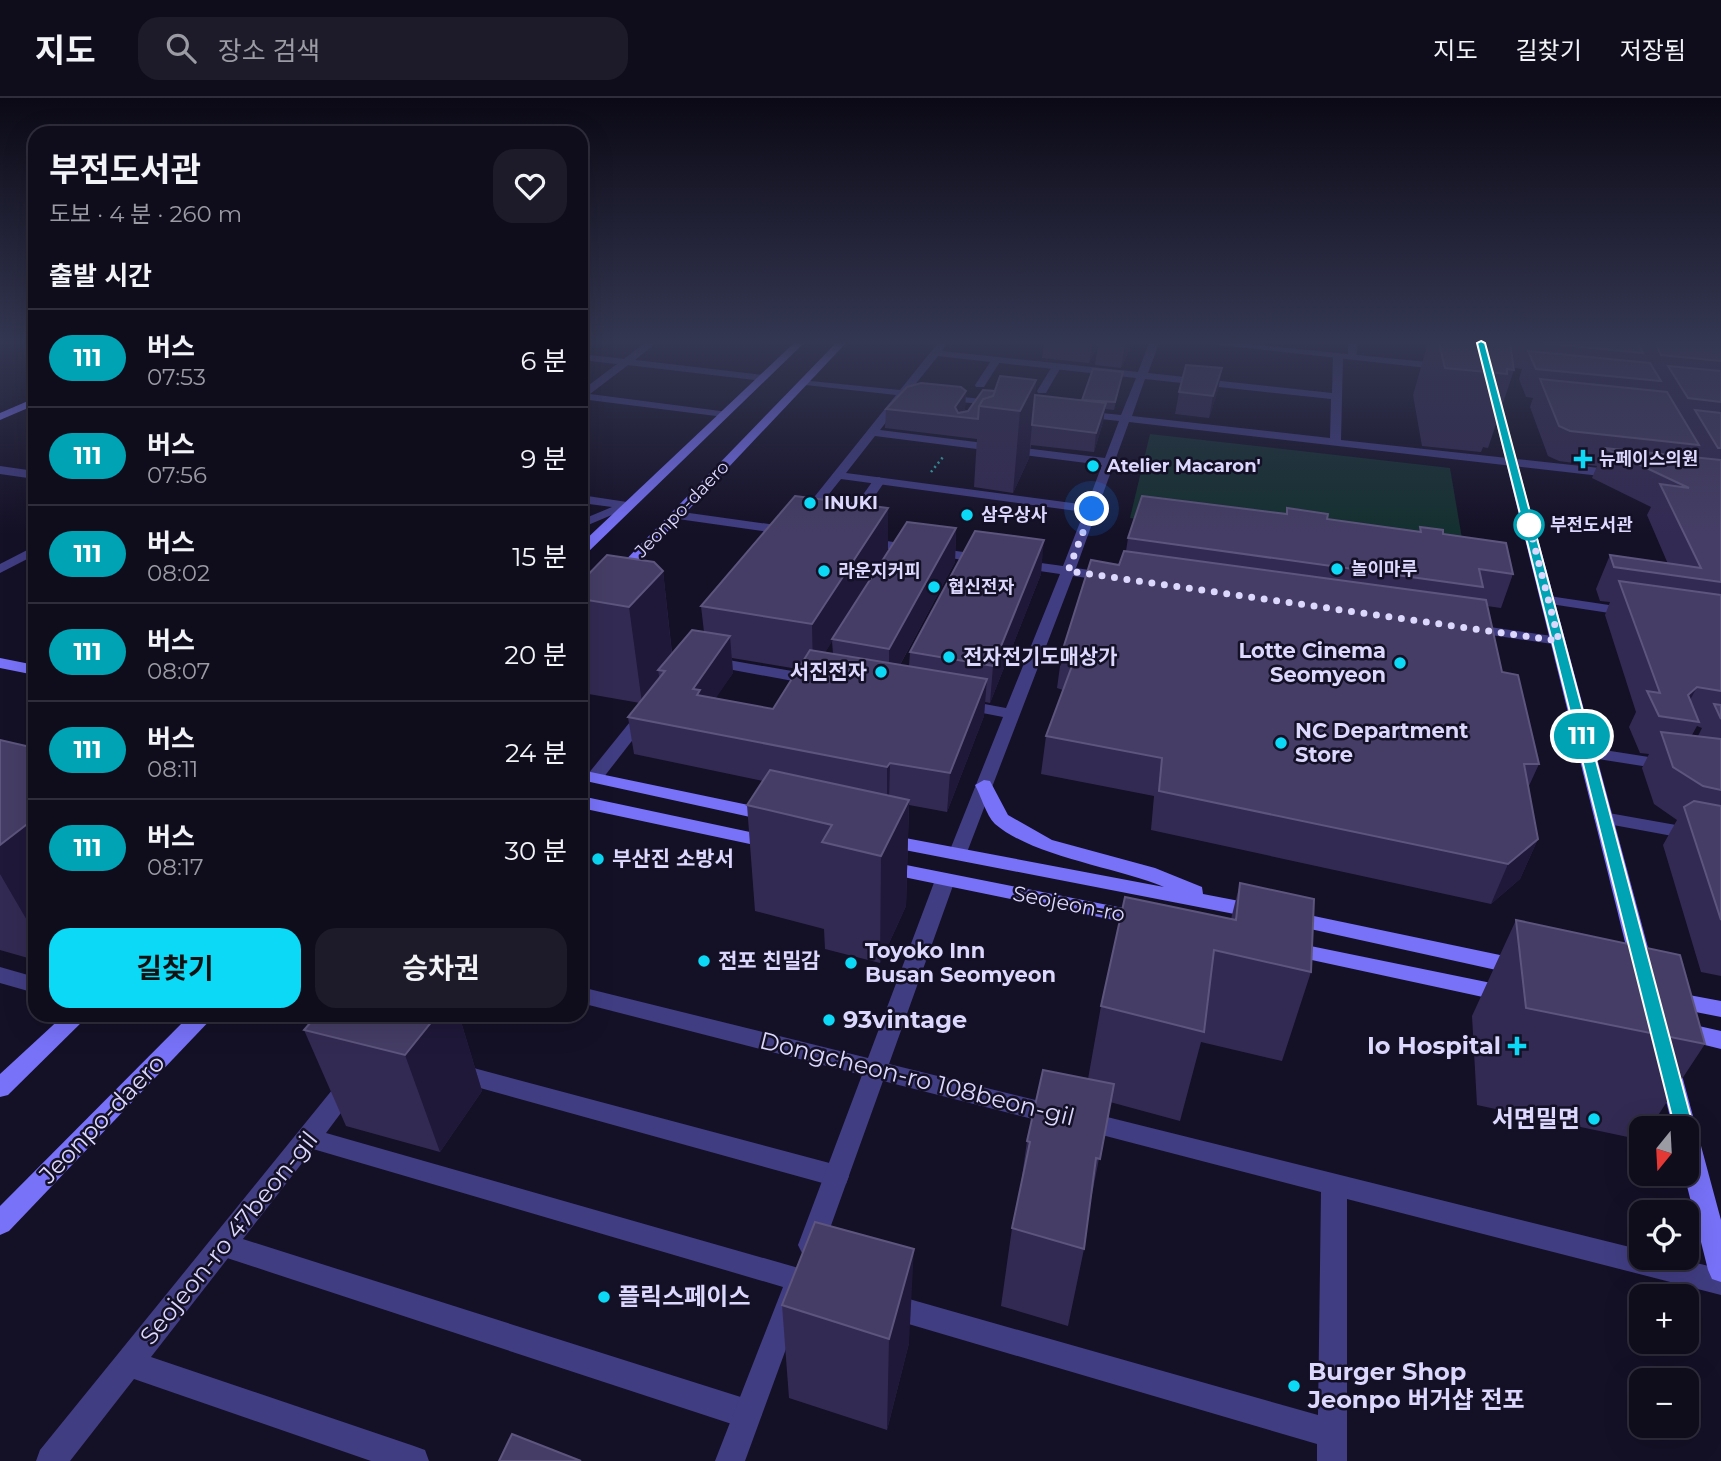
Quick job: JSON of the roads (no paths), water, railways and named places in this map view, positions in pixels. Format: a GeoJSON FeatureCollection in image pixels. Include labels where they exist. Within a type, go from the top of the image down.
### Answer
{"type":"FeatureCollection","features":[{"type":"Feature","properties":{"kind":"main road"},"geometry":{"type":"LineString","coordinates":[[0,417],[23,407]]}},
{"type":"Feature","properties":{"kind":"main road","name":"Jeonpo-daero"},"geometry":{"type":"LineString","coordinates":[[588,544],[732,407]]}},
{"type":"Feature","properties":{"kind":"main road","name":"Jeonpo-daero"},"geometry":{"type":"LineString","coordinates":[[609,586],[781,407]]}},
{"type":"Feature","properties":{"kind":"main road"},"geometry":{"type":"LineString","coordinates":[[1497,407],[1648,989],[1721,1009]]}},
{"type":"Feature","properties":{"kind":"main road"},"geometry":{"type":"LineString","coordinates":[[0,663],[28,669]]}},
{"type":"Feature","properties":{"kind":"main road"},"geometry":{"type":"LineString","coordinates":[[588,773],[782,818]]}},
{"type":"Feature","properties":{"kind":"main road"},"geometry":{"type":"LineString","coordinates":[[984,785],[1001,819],[1045,844],[1148,873],[1235,907]]}},
{"type":"Feature","properties":{"kind":"main road"},"geometry":{"type":"LineString","coordinates":[[588,803],[797,848]]}},
{"type":"Feature","properties":{"kind":"main road","name":"Seojeon-ro"},"geometry":{"type":"LineString","coordinates":[[862,835],[1235,907],[1541,972]]}},
{"type":"Feature","properties":{"kind":"main road","name":"Seojeon-ro"},"geometry":{"type":"LineString","coordinates":[[864,862],[1158,922]]}},
{"type":"Feature","properties":{"kind":"main road"},"geometry":{"type":"LineString","coordinates":[[1278,946],[1519,996]]}},
{"type":"Feature","properties":{"kind":"main road"},"geometry":{"type":"LineString","coordinates":[[0,1088],[71,1022]]}},
{"type":"Feature","properties":{"kind":"main road","name":"Jeonpo-daero"},"geometry":{"type":"LineString","coordinates":[[0,1223],[197,1022]]}},
{"type":"Feature","properties":{"kind":"main road"},"geometry":{"type":"LineString","coordinates":[[1658,1027],[1721,1040]]}},
{"type":"Feature","properties":{"kind":"main road"},"geometry":{"type":"LineString","coordinates":[[1665,1053],[1682,1116]]}},
{"type":"Feature","properties":{"kind":"main road"},"geometry":{"type":"LineString","coordinates":[[1699,1185],[1721,1270]]}},
{"type":"Feature","properties":{"kind":"street"},"geometry":{"type":"LineString","coordinates":[[665,407],[724,414]]}},
{"type":"Feature","properties":{"kind":"street"},"geometry":{"type":"LineString","coordinates":[[675,515],[793,536],[837,475],[892,407]]}},
{"type":"Feature","properties":{"kind":"street"},"geometry":{"type":"LineString","coordinates":[[957,855],[1129,407]]}},
{"type":"Feature","properties":{"kind":"street"},"geometry":{"type":"LineString","coordinates":[[1335,442],[1338,407]]}},
{"type":"Feature","properties":{"kind":"street"},"geometry":{"type":"LineString","coordinates":[[1071,412],[1632,476]]}},
{"type":"Feature","properties":{"kind":"street"},"geometry":{"type":"LineString","coordinates":[[872,432],[954,442],[987,451],[1109,462]]}},
{"type":"Feature","properties":{"kind":"street"},"geometry":{"type":"LineString","coordinates":[[0,470],[28,474]]}},
{"type":"Feature","properties":{"kind":"street"},"geometry":{"type":"LineString","coordinates":[[837,475],[1092,509]]}},
{"type":"Feature","properties":{"kind":"street"},"geometry":{"type":"LineString","coordinates":[[878,481],[845,539],[898,553],[1123,579]]}},
{"type":"Feature","properties":{"kind":"street"},"geometry":{"type":"LineString","coordinates":[[588,500],[627,506]]}},
{"type":"Feature","properties":{"kind":"street"},"geometry":{"type":"LineString","coordinates":[[588,521],[627,506]]}},
{"type":"Feature","properties":{"kind":"street"},"geometry":{"type":"LineString","coordinates":[[0,569],[28,554]]}},
{"type":"Feature","properties":{"kind":"street"},"geometry":{"type":"LineString","coordinates":[[1549,600],[1642,614]]}},
{"type":"Feature","properties":{"kind":"street"},"geometry":{"type":"LineString","coordinates":[[1450,626],[1559,641]]}},
{"type":"Feature","properties":{"kind":"street"},"geometry":{"type":"LineString","coordinates":[[691,658],[826,678]]}},
{"type":"Feature","properties":{"kind":"street"},"geometry":{"type":"LineString","coordinates":[[588,769],[655,702]]}},
{"type":"Feature","properties":{"kind":"street"},"geometry":{"type":"LineString","coordinates":[[946,702],[1011,714]]}},
{"type":"Feature","properties":{"kind":"street"},"geometry":{"type":"LineString","coordinates":[[1585,752],[1681,767]]}},
{"type":"Feature","properties":{"kind":"street"},"geometry":{"type":"LineString","coordinates":[[1603,818],[1721,839]]}},
{"type":"Feature","properties":{"kind":"street"},"geometry":{"type":"LineString","coordinates":[[730,1461],[945,880]]}},
{"type":"Feature","properties":{"kind":"street"},"geometry":{"type":"LineString","coordinates":[[0,975],[28,983]]}},
{"type":"Feature","properties":{"kind":"street","name":"Dongcheon-ro 108beon-gil"},"geometry":{"type":"LineString","coordinates":[[588,997],[1721,1282]]}},
{"type":"Feature","properties":{"kind":"street","name":"Seojeon-ro 47beon-gil"},"geometry":{"type":"LineString","coordinates":[[51,1461],[369,1062]]}},
{"type":"Feature","properties":{"kind":"street"},"geometry":{"type":"LineString","coordinates":[[430,1066],[836,1176]]}},
{"type":"Feature","properties":{"kind":"street"},"geometry":{"type":"LineString","coordinates":[[309,1138],[838,1291]]}},
{"type":"Feature","properties":{"kind":"street"},"geometry":{"type":"LineString","coordinates":[[865,1299],[1332,1448],[1334,1185]]}},
{"type":"Feature","properties":{"kind":"street"},"geometry":{"type":"LineString","coordinates":[[224,1245],[747,1414]]}},
{"type":"Feature","properties":{"kind":"street"},"geometry":{"type":"LineString","coordinates":[[129,1363],[414,1461]]}},
{"type":"Feature","properties":{"kind":"place","name":"뉴페이스의원"},"geometry":{"type":"Point","coordinates":[1583,459]}},
{"type":"Feature","properties":{"kind":"place","name":"Atelier Macaron'"},"geometry":{"type":"Point","coordinates":[1093,466]}},
{"type":"Feature","properties":{"kind":"place","name":"INUKI"},"geometry":{"type":"Point","coordinates":[810,503]}},
{"type":"Feature","properties":{"kind":"place","name":"삼우상사"},"geometry":{"type":"Point","coordinates":[967,515]}},
{"type":"Feature","properties":{"kind":"place","name":"부전도서관"},"geometry":{"type":"Point","coordinates":[1529,525]}},
{"type":"Feature","properties":{"kind":"place","name":"놀이마루"},"geometry":{"type":"Point","coordinates":[1337,569]}},
{"type":"Feature","properties":{"kind":"place","name":"라운지커피"},"geometry":{"type":"Point","coordinates":[824,571]}},
{"type":"Feature","properties":{"kind":"place","name":"협신전자"},"geometry":{"type":"Point","coordinates":[934,587]}},
{"type":"Feature","properties":{"kind":"place","name":"전자전기도매상가"},"geometry":{"type":"Point","coordinates":[949,657]}},
{"type":"Feature","properties":{"kind":"place","name":"Lotte Cinema Seomyeon"},"geometry":{"type":"Point","coordinates":[1400,663]}},
{"type":"Feature","properties":{"kind":"place","name":"서진전자"},"geometry":{"type":"Point","coordinates":[881,672]}},
{"type":"Feature","properties":{"kind":"place","name":"NC Department Store"},"geometry":{"type":"Point","coordinates":[1281,743]}},
{"type":"Feature","properties":{"kind":"place","name":"부산진 소방서"},"geometry":{"type":"Point","coordinates":[598,859]}},
{"type":"Feature","properties":{"kind":"place","name":"전포 친밀감"},"geometry":{"type":"Point","coordinates":[704,961]}},
{"type":"Feature","properties":{"kind":"place","name":"Toyoko Inn Busan Seomyeon"},"geometry":{"type":"Point","coordinates":[851,963]}},
{"type":"Feature","properties":{"kind":"place","name":"93vintage"},"geometry":{"type":"Point","coordinates":[829,1020]}},
{"type":"Feature","properties":{"kind":"place","name":"Io Hospital"},"geometry":{"type":"Point","coordinates":[1517,1046]}},
{"type":"Feature","properties":{"kind":"place","name":"서면밀면"},"geometry":{"type":"Point","coordinates":[1594,1119]}},
{"type":"Feature","properties":{"kind":"place","name":"플릭스페이스"},"geometry":{"type":"Point","coordinates":[604,1297]}},
{"type":"Feature","properties":{"kind":"place","name":"Burger Shop Jeonpo 버거샵 전포"},"geometry":{"type":"Point","coordinates":[1294,1386]}}]}
